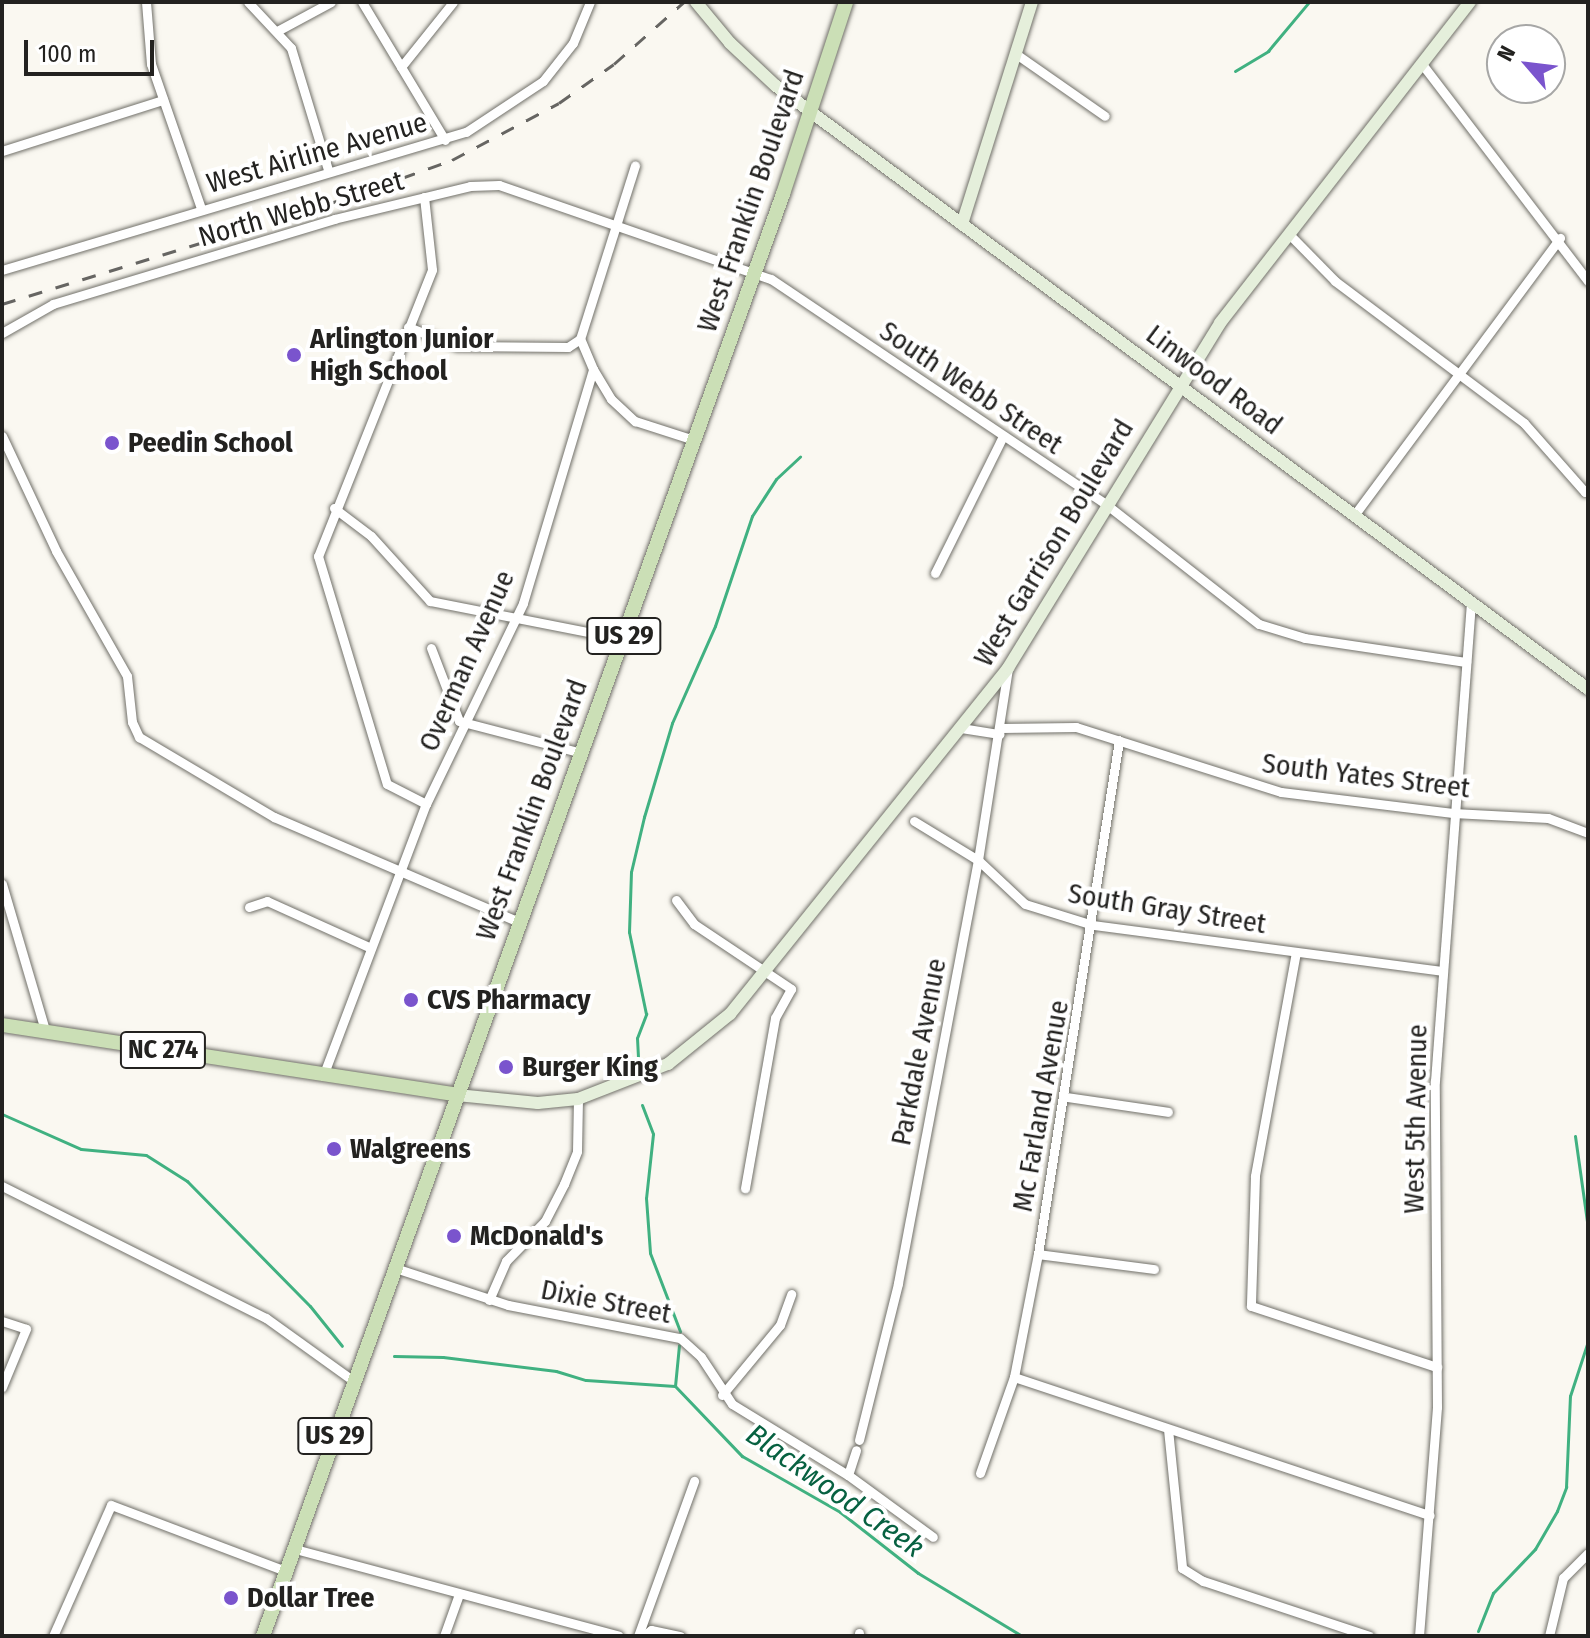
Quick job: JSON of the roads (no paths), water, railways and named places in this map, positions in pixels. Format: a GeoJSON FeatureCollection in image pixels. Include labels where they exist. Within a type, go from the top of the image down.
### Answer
{"type":"FeatureCollection","features":[{"type":"Feature","properties":{"kind":"main road","name":"Linwood Road"},"geometry":{"type":"LineString","coordinates":[[696,2],[744,58],[810,112],[1588,689]]}},
{"type":"Feature","properties":{"kind":"main road","name":"West Franklin Boulevard"},"geometry":{"type":"LineString","coordinates":[[263,1636],[517,921],[582,753],[754,273],[846,2]]}},
{"type":"Feature","properties":{"kind":"main road"},"geometry":{"type":"LineString","coordinates":[[962,224],[1032,2]]}},
{"type":"Feature","properties":{"kind":"main road","name":"West Garrison Boulevard"},"geometry":{"type":"LineString","coordinates":[[457,1095],[538,1103],[578,1099],[628,1083],[689,1050],[717,1028],[1008,668],[1179,383],[1470,2]]}},
{"type":"Feature","properties":{"kind":"main road","name":"NC 274"},"geometry":{"type":"LineString","coordinates":[[2,1025],[457,1095]]}},
{"type":"Feature","properties":{"kind":"street"},"geometry":{"type":"LineString","coordinates":[[146,2],[147,48],[201,208]]}},
{"type":"Feature","properties":{"kind":"street"},"geometry":{"type":"LineString","coordinates":[[248,2],[279,30],[299,70],[328,170]]}},
{"type":"Feature","properties":{"kind":"street"},"geometry":{"type":"LineString","coordinates":[[279,30],[331,2]]}},
{"type":"Feature","properties":{"kind":"street"},"geometry":{"type":"LineString","coordinates":[[353,2],[364,4],[445,140]]}},
{"type":"Feature","properties":{"kind":"street"},"geometry":{"type":"LineString","coordinates":[[401,67],[453,2]]}},
{"type":"Feature","properties":{"kind":"street","name":"West Airline Avenue"},"geometry":{"type":"LineString","coordinates":[[2,270],[328,170],[445,140],[492,118],[543,81],[573,43],[590,2]]}},
{"type":"Feature","properties":{"kind":"street"},"geometry":{"type":"LineString","coordinates":[[1016,54],[1105,116]]}},
{"type":"Feature","properties":{"kind":"street"},"geometry":{"type":"LineString","coordinates":[[1422,64],[1560,238],[1588,281]]}},
{"type":"Feature","properties":{"kind":"street"},"geometry":{"type":"LineString","coordinates":[[2,151],[163,100]]}},
{"type":"Feature","properties":{"kind":"street"},"geometry":{"type":"LineString","coordinates":[[408,327],[471,347],[568,347],[580,339],[635,166]]}},
{"type":"Feature","properties":{"kind":"street","name":"North Webb Street"},"geometry":{"type":"LineString","coordinates":[[2,333],[53,304],[424,197],[499,185],[617,226]]}},
{"type":"Feature","properties":{"kind":"street"},"geometry":{"type":"LineString","coordinates":[[424,197],[432,270],[318,552],[321,581],[387,784],[426,804]]}},
{"type":"Feature","properties":{"kind":"street","name":"South Webb Street"},"geometry":{"type":"LineString","coordinates":[[617,226],[754,273],[1107,505],[1267,627],[1466,662]]}},
{"type":"Feature","properties":{"kind":"street"},"geometry":{"type":"LineString","coordinates":[[1290,235],[1335,281],[1524,423],[1585,492],[1588,489]]}},
{"type":"Feature","properties":{"kind":"street"},"geometry":{"type":"LineString","coordinates":[[1355,514],[1560,238]]}},
{"type":"Feature","properties":{"kind":"street"},"geometry":{"type":"LineString","coordinates":[[580,339],[611,399],[635,421],[694,440]]}},
{"type":"Feature","properties":{"kind":"street","name":"Overman Avenue"},"geometry":{"type":"LineString","coordinates":[[323,1076],[369,947],[426,804],[516,620],[593,369]]}},
{"type":"Feature","properties":{"kind":"street"},"geometry":{"type":"LineString","coordinates":[[2,436],[56,551],[127,676],[132,722],[139,737],[248,804],[517,921]]}},
{"type":"Feature","properties":{"kind":"street"},"geometry":{"type":"LineString","coordinates":[[935,573],[1003,436]]}},
{"type":"Feature","properties":{"kind":"street"},"geometry":{"type":"LineString","coordinates":[[334,508],[371,536],[430,601],[623,639]]}},
{"type":"Feature","properties":{"kind":"street","name":"West 5th Avenue"},"geometry":{"type":"LineString","coordinates":[[1419,1636],[1430,1515],[1437,1367],[1435,1081],[1471,603]]}},
{"type":"Feature","properties":{"kind":"street"},"geometry":{"type":"LineString","coordinates":[[431,648],[455,714],[466,724],[582,753]]}},
{"type":"Feature","properties":{"kind":"street","name":"Parkdale Avenue"},"geometry":{"type":"LineString","coordinates":[[848,1475],[898,1283],[978,860],[1001,731],[1008,668]]}},
{"type":"Feature","properties":{"kind":"street","name":"South Yates Street"},"geometry":{"type":"LineString","coordinates":[[961,728],[1001,731],[1076,727],[1264,788],[1453,813],[1548,818],[1588,833]]}},
{"type":"Feature","properties":{"kind":"street","name":"Mc Farland Avenue"},"geometry":{"type":"LineString","coordinates":[[980,1473],[1014,1377],[1038,1254],[1067,1097],[1119,740]]}},
{"type":"Feature","properties":{"kind":"street","name":"South Gray Street"},"geometry":{"type":"LineString","coordinates":[[914,821],[978,860],[1025,904],[1093,925],[1441,971]]}},
{"type":"Feature","properties":{"kind":"street"},"geometry":{"type":"LineString","coordinates":[[2,884],[45,1030]]}},
{"type":"Feature","properties":{"kind":"street"},"geometry":{"type":"LineString","coordinates":[[676,900],[694,924],[788,984],[791,993],[775,1018],[745,1188]]}},
{"type":"Feature","properties":{"kind":"street"},"geometry":{"type":"LineString","coordinates":[[249,907],[267,901],[369,947]]}},
{"type":"Feature","properties":{"kind":"street"},"geometry":{"type":"LineString","coordinates":[[1296,952],[1255,1176],[1251,1306],[1437,1367]]}},
{"type":"Feature","properties":{"kind":"street"},"geometry":{"type":"LineString","coordinates":[[1067,1097],[1168,1112]]}},
{"type":"Feature","properties":{"kind":"street"},"geometry":{"type":"LineString","coordinates":[[489,1300],[506,1261],[545,1221],[564,1184],[577,1151],[578,1099]]}},
{"type":"Feature","properties":{"kind":"street"},"geometry":{"type":"LineString","coordinates":[[2,1186],[266,1318],[355,1382]]}},
{"type":"Feature","properties":{"kind":"street"},"geometry":{"type":"LineString","coordinates":[[1038,1254],[1154,1269]]}},
{"type":"Feature","properties":{"kind":"street","name":"Dixie Street"},"geometry":{"type":"LineString","coordinates":[[395,1268],[489,1300],[680,1338],[701,1357],[722,1395],[848,1475],[933,1537]]}},
{"type":"Feature","properties":{"kind":"street"},"geometry":{"type":"LineString","coordinates":[[722,1395],[780,1325],[791,1294]]}},
{"type":"Feature","properties":{"kind":"street"},"geometry":{"type":"LineString","coordinates":[[2,1321],[26,1329],[2,1387]]}},
{"type":"Feature","properties":{"kind":"street"},"geometry":{"type":"LineString","coordinates":[[1014,1377],[1430,1515]]}},
{"type":"Feature","properties":{"kind":"street"},"geometry":{"type":"LineString","coordinates":[[1168,1429],[1182,1568],[1203,1581],[1369,1636]]}},
{"type":"Feature","properties":{"kind":"street"},"geometry":{"type":"LineString","coordinates":[[640,1636],[694,1481]]}},
{"type":"Feature","properties":{"kind":"street"},"geometry":{"type":"LineString","coordinates":[[53,1636],[111,1505],[286,1571]]}},
{"type":"Feature","properties":{"kind":"street"},"geometry":{"type":"LineString","coordinates":[[295,1549],[619,1636]]}},
{"type":"Feature","properties":{"kind":"street"},"geometry":{"type":"LineString","coordinates":[[1549,1636],[1554,1598],[1563,1578],[1588,1553]]}},
{"type":"Feature","properties":{"kind":"street"},"geometry":{"type":"LineString","coordinates":[[444,1636],[459,1594]]}},
{"type":"Feature","properties":{"kind":"street"},"geometry":{"type":"LineString","coordinates":[[640,1636],[651,1630],[680,1636]]}},
{"type":"Feature","properties":{"kind":"waterway"},"geometry":{"type":"LineString","coordinates":[[1235,71],[1268,51],[1309,2]]}},
{"type":"Feature","properties":{"kind":"waterway"},"geometry":{"type":"LineString","coordinates":[[638,1057],[637,1038],[646,1014],[629,932],[631,872],[644,817],[672,723],[715,626],[752,516],[776,479],[800,457]]}},
{"type":"Feature","properties":{"kind":"waterway"},"geometry":{"type":"LineString","coordinates":[[642,1105],[653,1134],[646,1198],[650,1253],[680,1331]]}},
{"type":"Feature","properties":{"kind":"waterway","name":"Blackwood Creek"},"geometry":{"type":"LineString","coordinates":[[2,1114],[81,1149],[146,1155],[187,1181],[310,1306],[342,1346]]}},
{"type":"Feature","properties":{"kind":"waterway"},"geometry":{"type":"LineString","coordinates":[[1575,1136],[1588,1229]]}},
{"type":"Feature","properties":{"kind":"waterway"},"geometry":{"type":"LineString","coordinates":[[1478,1631],[1493,1593],[1535,1549],[1557,1511],[1566,1487],[1570,1396],[1588,1341]]}},
{"type":"Feature","properties":{"kind":"waterway"},"geometry":{"type":"LineString","coordinates":[[675,1386],[679,1345]]}},
{"type":"Feature","properties":{"kind":"waterway","name":"Blackwood Creek"},"geometry":{"type":"LineString","coordinates":[[394,1356],[443,1357],[556,1371],[586,1380],[675,1386],[742,1456],[840,1512],[918,1573],[1022,1636]]}},
{"type":"Feature","properties":{"kind":"railway"},"geometry":{"type":"LineString","coordinates":[[2,304],[349,197],[452,160],[559,103],[614,64],[684,2]]}},
{"type":"Feature","properties":{"kind":"place","name":"Arlington Junior High School"},"geometry":{"type":"Point","coordinates":[294,355]}},
{"type":"Feature","properties":{"kind":"place","name":"Peedin School"},"geometry":{"type":"Point","coordinates":[112,443]}},
{"type":"Feature","properties":{"kind":"place","name":"CVS Pharmacy"},"geometry":{"type":"Point","coordinates":[411,1000]}},
{"type":"Feature","properties":{"kind":"place","name":"Burger King"},"geometry":{"type":"Point","coordinates":[506,1067]}},
{"type":"Feature","properties":{"kind":"place","name":"Walgreens"},"geometry":{"type":"Point","coordinates":[334,1149]}},
{"type":"Feature","properties":{"kind":"place","name":"McDonald's"},"geometry":{"type":"Point","coordinates":[454,1236]}},
{"type":"Feature","properties":{"kind":"place","name":"Dollar Tree"},"geometry":{"type":"Point","coordinates":[231,1598]}}]}
